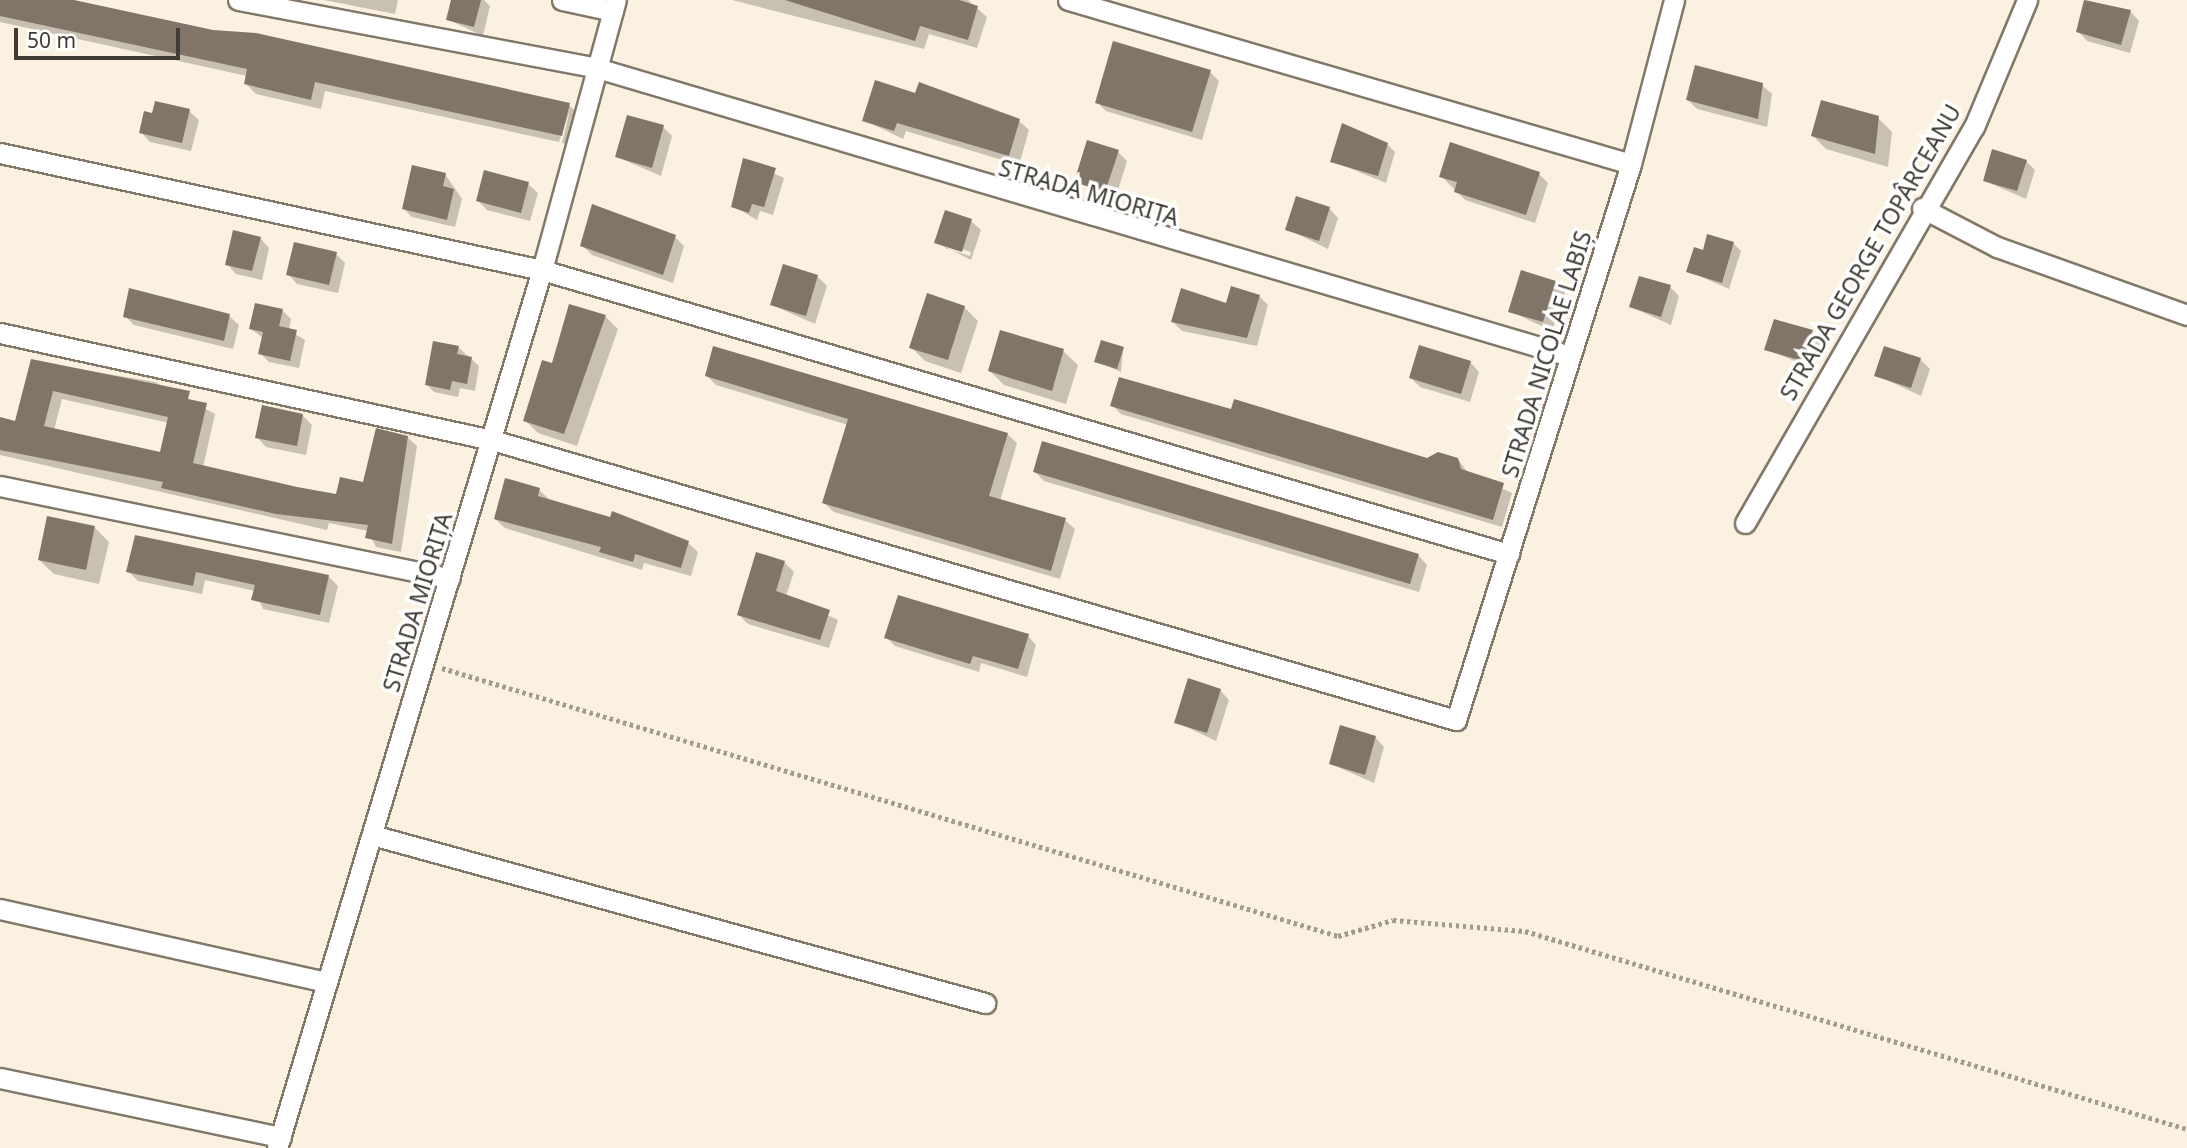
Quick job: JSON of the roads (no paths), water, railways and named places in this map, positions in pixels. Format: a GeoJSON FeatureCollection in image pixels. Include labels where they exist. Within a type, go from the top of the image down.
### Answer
{"type":"FeatureCollection","features":[{"type":"Feature","properties":{"kind":"street","name":"STRADA MIORIȚA"},"geometry":{"type":"LineString","coordinates":[[238,0],[597,68],[1570,356]]}},
{"type":"Feature","properties":{"kind":"street","name":"STRADA MIORIȚA"},"geometry":{"type":"LineString","coordinates":[[279,1142],[492,440],[615,5],[562,0]]}},
{"type":"Feature","properties":{"kind":"street"},"geometry":{"type":"LineString","coordinates":[[1068,0],[1631,164]]}},
{"type":"Feature","properties":{"kind":"street","name":"STRADA NICOLAE LABIȘ"},"geometry":{"type":"LineString","coordinates":[[492,440],[1457,720],[1631,164],[1674,0]]}},
{"type":"Feature","properties":{"kind":"street","name":"STRADA GEORGE TOPÂRCEANU"},"geometry":{"type":"LineString","coordinates":[[1745,523],[1922,208],[1974,127],[2027,0]]}},
{"type":"Feature","properties":{"kind":"street"},"geometry":{"type":"LineString","coordinates":[[0,153],[542,270],[1509,554]]}},
{"type":"Feature","properties":{"kind":"street"},"geometry":{"type":"LineString","coordinates":[[1922,208],[1997,247],[2186,313]]}},
{"type":"Feature","properties":{"kind":"street"},"geometry":{"type":"LineString","coordinates":[[0,333],[492,440]]}},
{"type":"Feature","properties":{"kind":"street"},"geometry":{"type":"LineString","coordinates":[[0,486],[450,578]]}},
{"type":"Feature","properties":{"kind":"street"},"geometry":{"type":"LineString","coordinates":[[372,835],[985,1003]]}},
{"type":"Feature","properties":{"kind":"street"},"geometry":{"type":"LineString","coordinates":[[0,909],[327,982]]}},
{"type":"Feature","properties":{"kind":"street"},"geometry":{"type":"LineString","coordinates":[[0,1078],[279,1142]]}}]}
